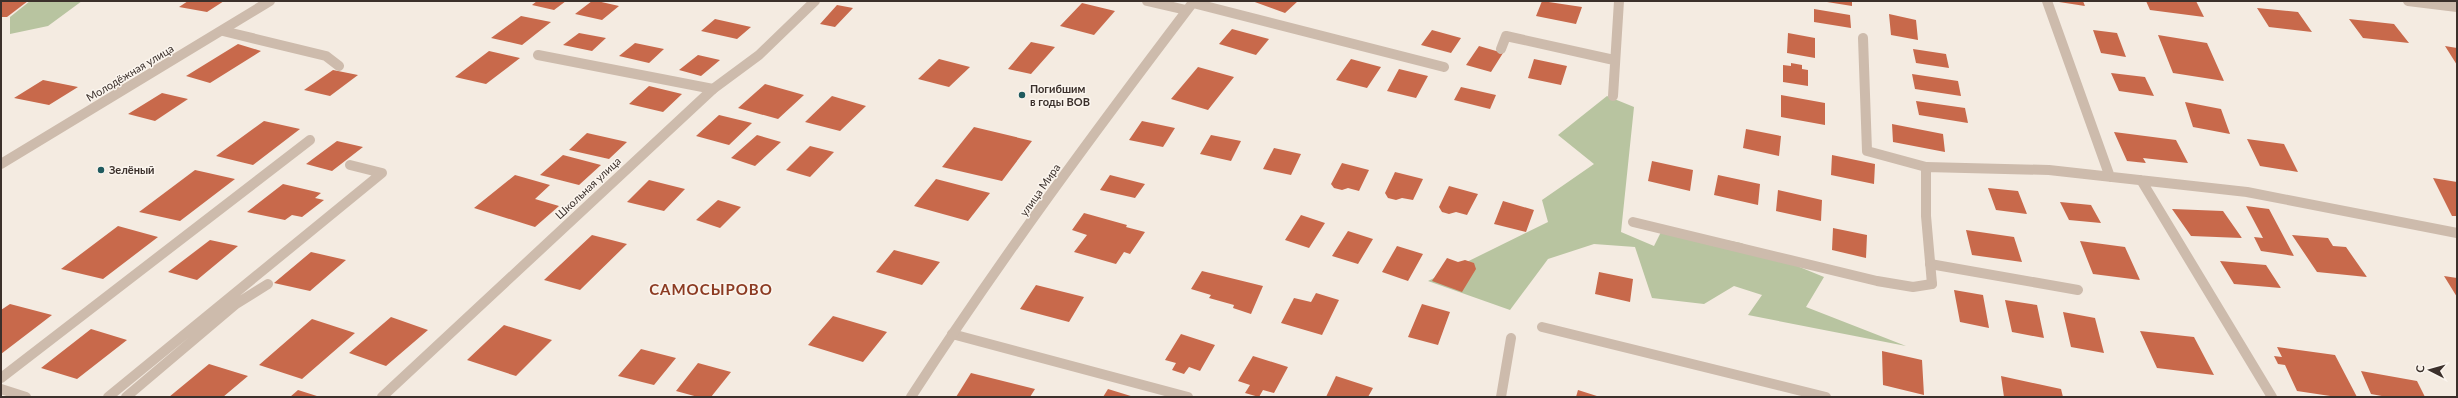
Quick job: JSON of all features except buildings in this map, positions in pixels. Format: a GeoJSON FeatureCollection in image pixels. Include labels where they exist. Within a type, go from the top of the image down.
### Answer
{"type":"FeatureCollection","features":[{"type":"Feature","properties":{"kind":"street","name":"Молодёжная улица"},"geometry":{"type":"LineString","coordinates":[[1,164],[223,31],[270,1]]}},
{"type":"Feature","properties":{"kind":"street","name":"Школьная улица"},"geometry":{"type":"LineString","coordinates":[[382,397],[713,89],[759,55],[815,1]]}},
{"type":"Feature","properties":{"kind":"street"},"geometry":{"type":"LineString","coordinates":[[1147,1],[1191,5],[1444,67]]}},
{"type":"Feature","properties":{"kind":"street"},"geometry":{"type":"LineString","coordinates":[[1612,96],[1619,1]]}},
{"type":"Feature","properties":{"kind":"street"},"geometry":{"type":"LineString","coordinates":[[2047,1],[2110,177]]}},
{"type":"Feature","properties":{"kind":"street"},"geometry":{"type":"LineString","coordinates":[[2408,1],[2457,7]]}},
{"type":"Feature","properties":{"kind":"street","name":"улица Мира"},"geometry":{"type":"LineString","coordinates":[[911,397],[952,334],[1119,100],[1191,5]]}},
{"type":"Feature","properties":{"kind":"street"},"geometry":{"type":"LineString","coordinates":[[223,31],[326,56],[339,66]]}},
{"type":"Feature","properties":{"kind":"street"},"geometry":{"type":"LineString","coordinates":[[1501,49],[1506,36],[1614,60]]}},
{"type":"Feature","properties":{"kind":"street"},"geometry":{"type":"LineString","coordinates":[[1864,38],[1867,151],[1926,167],[2049,170],[2247,192],[2457,233]]}},
{"type":"Feature","properties":{"kind":"street"},"geometry":{"type":"LineString","coordinates":[[538,55],[713,89]]}},
{"type":"Feature","properties":{"kind":"street"},"geometry":{"type":"LineString","coordinates":[[1,378],[310,140]]}},
{"type":"Feature","properties":{"kind":"street"},"geometry":{"type":"LineString","coordinates":[[108,397],[382,173],[350,166]]}},
{"type":"Feature","properties":{"kind":"street"},"geometry":{"type":"LineString","coordinates":[[1634,222],[1877,281],[1913,287],[1932,284],[1926,216],[1926,167]]}},
{"type":"Feature","properties":{"kind":"street"},"geometry":{"type":"LineString","coordinates":[[2141,180],[2272,397]]}},
{"type":"Feature","properties":{"kind":"street"},"geometry":{"type":"LineString","coordinates":[[1930,264],[2078,290]]}},
{"type":"Feature","properties":{"kind":"street"},"geometry":{"type":"LineString","coordinates":[[126,397],[236,304],[268,284]]}},
{"type":"Feature","properties":{"kind":"street"},"geometry":{"type":"LineString","coordinates":[[1542,327],[1826,397]]}},
{"type":"Feature","properties":{"kind":"street"},"geometry":{"type":"LineString","coordinates":[[952,334],[1188,397]]}},
{"type":"Feature","properties":{"kind":"street"},"geometry":{"type":"LineString","coordinates":[[1501,397],[1511,338]]}},
{"type":"Feature","properties":{"kind":"street"},"geometry":{"type":"LineString","coordinates":[[1,389],[26,397]]}},
{"type":"Feature","properties":{"kind":"green space"},"geometry":{"type":"Polygon","coordinates":[[[30,1],[82,1],[48,26],[10,34],[10,17],[30,1]]]}},
{"type":"Feature","properties":{"kind":"green space"},"geometry":{"type":"Polygon","coordinates":[[[1607,96],[1634,107],[1621,232],[1654,246],[1663,228],[1741,243],[1824,277],[1806,307],[1906,346],[1748,315],[1762,295],[1734,286],[1704,304],[1652,298],[1635,247],[1594,244],[1548,259],[1510,310],[1428,281],[1548,222],[1542,200],[1594,164],[1558,135],[1607,96]]]}},
{"type":"Feature","properties":{"kind":"place","name":"Погибшим в годы ВОВ"},"geometry":{"type":"Point","coordinates":[1022,95]}},
{"type":"Feature","properties":{"kind":"place","name":"Зелёный"},"geometry":{"type":"Point","coordinates":[101,170]}},
{"type":"Feature","properties":{"kind":"district","name":"САМОСЫРОВО"},"geometry":{"type":"Point","coordinates":[711,290]}}]}
